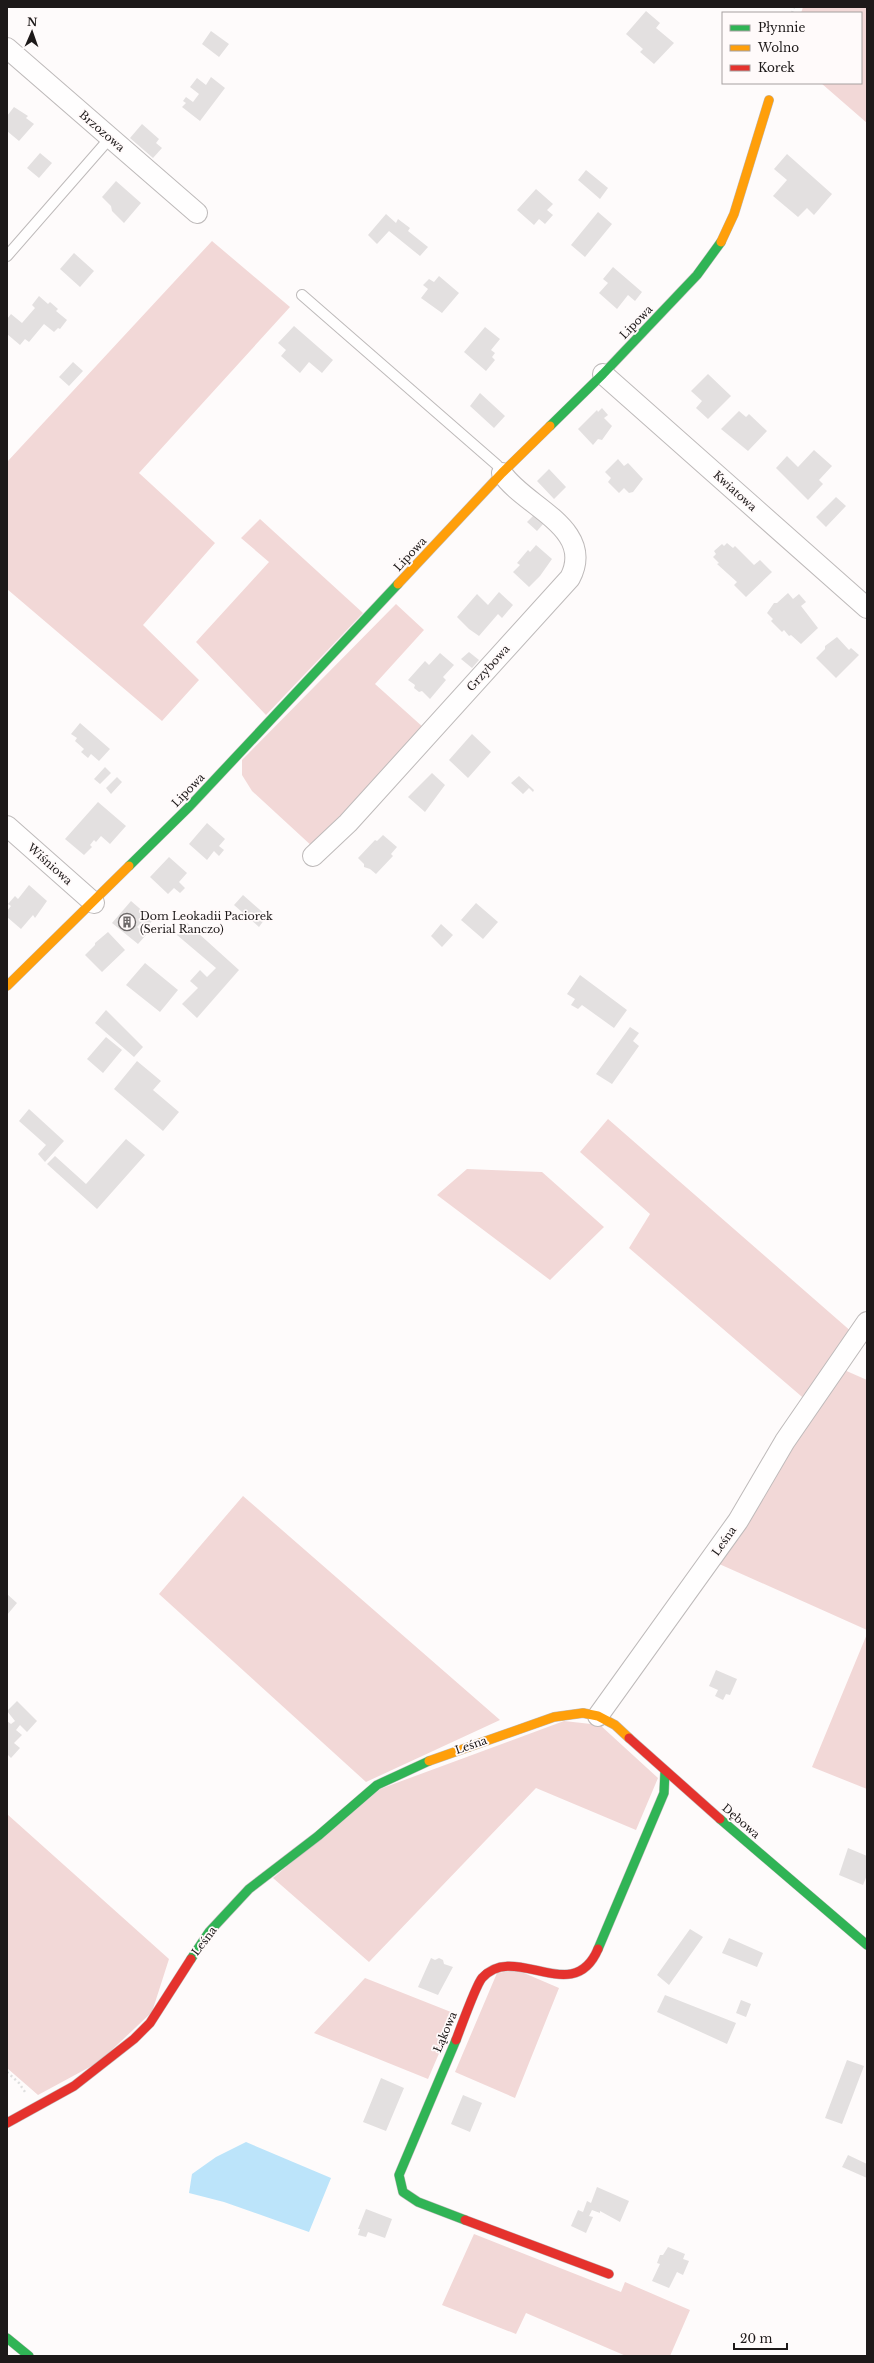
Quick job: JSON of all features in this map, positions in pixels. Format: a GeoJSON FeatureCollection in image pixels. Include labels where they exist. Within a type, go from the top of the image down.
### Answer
{"type":"FeatureCollection","features":[{"type":"Feature","properties":{"kind":"street","name":"Brzozowa"},"geometry":{"type":"LineString","coordinates":[[7,48],[197,213]]}},
{"type":"Feature","properties":{"kind":"street","name":"Lipowa"},"geometry":{"type":"LineString","coordinates":[[7,986],[94,903],[189,807],[502,473],[603,374],[683,291],[720,244],[738,203],[769,100]]}},
{"type":"Feature","properties":{"kind":"street","name":"Kwiatowa"},"geometry":{"type":"LineString","coordinates":[[603,374],[867,608]]}},
{"type":"Feature","properties":{"kind":"street","name":"Grzybowa"},"geometry":{"type":"LineString","coordinates":[[313,856],[348,823],[570,578],[574,570],[576,562],[575,551],[565,530],[543,509],[508,482],[502,473]]}},
{"type":"Feature","properties":{"kind":"street","name":"Wiśniowa"},"geometry":{"type":"LineString","coordinates":[[7,826],[94,903]]}},
{"type":"Feature","properties":{"kind":"street","name":"Leśna"},"geometry":{"type":"LineString","coordinates":[[7,2123],[74,2086],[134,2039],[150,2023],[209,1932],[235,1902],[318,1836],[376,1785],[418,1764],[554,1717],[583,1713],[598,1716],[738,1521],[785,1441],[867,1322]]}},
{"type":"Feature","properties":{"kind":"street","name":"Dębowa"},"geometry":{"type":"LineString","coordinates":[[598,1716],[615,1725],[665,1771],[867,1945]]}},
{"type":"Feature","properties":{"kind":"street","name":"Łąkowa"},"geometry":{"type":"LineString","coordinates":[[609,2274],[418,2202],[403,2192],[399,2175],[482,1978],[490,1970],[508,1964],[560,1976],[575,1974],[588,1968],[593,1960],[664,1793],[665,1771]]}},
{"type":"Feature","properties":{"kind":"street"},"geometry":{"type":"LineString","coordinates":[[7,2338],[29,2356]]}},
{"type":"Feature","properties":{"kind":"lane"},"geometry":{"type":"LineString","coordinates":[[7,256],[110,138]]}},
{"type":"Feature","properties":{"kind":"lane"},"geometry":{"type":"LineString","coordinates":[[302,295],[497,465],[502,473]]}},
{"type":"Feature","properties":{"kind":"path"},"geometry":{"type":"LineString","coordinates":[[7,2072],[19,2083],[34,2108]]}},
{"type":"Feature","properties":{"kind":"shaded area"},"geometry":{"type":"Polygon","coordinates":[[[803,7],[867,7],[867,123],[822,84],[862,84],[862,12],[801,12],[803,7]]]}},
{"type":"Feature","properties":{"kind":"shaded area"},"geometry":{"type":"Polygon","coordinates":[[[212,241],[290,307],[139,473],[215,543],[143,625],[199,680],[162,721],[7,589],[7,462],[212,241]]]}},
{"type":"Feature","properties":{"kind":"shaded area"},"geometry":{"type":"Polygon","coordinates":[[[260,519],[363,613],[266,715],[196,642],[269,562],[241,538],[260,519]]]}},
{"type":"Feature","properties":{"kind":"shaded area"},"geometry":{"type":"Polygon","coordinates":[[[396,604],[424,630],[375,684],[424,728],[314,848],[252,791],[242,775],[242,760],[396,604]]]}},
{"type":"Feature","properties":{"kind":"shaded area"},"geometry":{"type":"Polygon","coordinates":[[[608,1119],[853,1333],[808,1402],[629,1248],[650,1214],[580,1152],[608,1119]]]}},
{"type":"Feature","properties":{"kind":"shaded area"},"geometry":{"type":"Polygon","coordinates":[[[467,1169],[542,1172],[604,1227],[550,1280],[437,1195],[467,1169]]]}},
{"type":"Feature","properties":{"kind":"shaded area"},"geometry":{"type":"Polygon","coordinates":[[[842,1369],[867,1380],[867,1630],[717,1563],[842,1369]]]}},
{"type":"Feature","properties":{"kind":"shaded area"},"geometry":{"type":"Polygon","coordinates":[[[243,1496],[500,1720],[366,1782],[159,1594],[243,1496]]]}},
{"type":"Feature","properties":{"kind":"shaded area"},"geometry":{"type":"Polygon","coordinates":[[[867,1634],[867,1789],[812,1767],[867,1634]]]}},
{"type":"Feature","properties":{"kind":"shaded area"},"geometry":{"type":"Polygon","coordinates":[[[564,1721],[600,1725],[658,1778],[636,1830],[536,1788],[369,1962],[273,1878],[380,1789],[564,1721]]]}},
{"type":"Feature","properties":{"kind":"shaded area"},"geometry":{"type":"Polygon","coordinates":[[[7,1814],[169,1959],[152,2012],[99,2062],[38,2095],[7,2068],[7,1814]]]}},
{"type":"Feature","properties":{"kind":"shaded area"},"geometry":{"type":"Polygon","coordinates":[[[517,1970],[559,1988],[515,2098],[455,2072],[497,1973],[517,1970]]]}},
{"type":"Feature","properties":{"kind":"shaded area"},"geometry":{"type":"Polygon","coordinates":[[[365,1978],[456,2014],[428,2079],[314,2033],[365,1978]]]}},
{"type":"Feature","properties":{"kind":"shaded area"},"geometry":{"type":"Polygon","coordinates":[[[474,2234],[621,2292],[625,2282],[690,2310],[670,2356],[626,2356],[526,2313],[516,2334],[442,2305],[474,2234]]]}},
{"type":"Feature","properties":{"kind":"water"},"geometry":{"type":"Polygon","coordinates":[[[246,2142],[331,2178],[309,2232],[224,2202],[189,2193],[192,2174],[216,2157],[246,2142]]]}},
{"type":"Feature","properties":{"kind":"building"},"geometry":{"type":"Polygon","coordinates":[[[646,11],[660,23],[656,28],[674,43],[654,64],[640,52],[643,49],[626,34],[646,11]]]}},
{"type":"Feature","properties":{"kind":"building"},"geometry":{"type":"Polygon","coordinates":[[[211,31],[229,44],[219,57],[202,44],[211,31]]]}},
{"type":"Feature","properties":{"kind":"building"},"geometry":{"type":"Polygon","coordinates":[[[211,77],[225,88],[200,121],[182,107],[186,103],[183,101],[186,97],[193,102],[199,94],[190,87],[197,78],[206,85],[211,77]]]}},
{"type":"Feature","properties":{"kind":"building"},"geometry":{"type":"Polygon","coordinates":[[[14,107],[28,116],[26,118],[34,124],[19,141],[7,131],[7,116],[14,107]]]}},
{"type":"Feature","properties":{"kind":"building"},"geometry":{"type":"Polygon","coordinates":[[[142,124],[159,139],[156,143],[162,148],[153,158],[130,138],[142,124]]]}},
{"type":"Feature","properties":{"kind":"building"},"geometry":{"type":"Polygon","coordinates":[[[40,153],[52,163],[39,178],[27,168],[40,153]]]}},
{"type":"Feature","properties":{"kind":"building"},"geometry":{"type":"Polygon","coordinates":[[[787,154],[832,194],[814,215],[807,208],[798,217],[773,196],[787,180],[774,169],[787,154]]]}},
{"type":"Feature","properties":{"kind":"building"},"geometry":{"type":"Polygon","coordinates":[[[586,170],[608,188],[600,199],[578,180],[586,170]]]}},
{"type":"Feature","properties":{"kind":"building"},"geometry":{"type":"Polygon","coordinates":[[[116,181],[141,203],[124,223],[112,211],[111,206],[102,197],[116,181]]]}},
{"type":"Feature","properties":{"kind":"building"},"geometry":{"type":"Polygon","coordinates":[[[536,189],[553,204],[547,210],[553,215],[545,224],[539,219],[534,225],[517,210],[536,189]]]}},
{"type":"Feature","properties":{"kind":"building"},"geometry":{"type":"Polygon","coordinates":[[[598,212],[612,224],[585,257],[571,245],[598,212]]]}},
{"type":"Feature","properties":{"kind":"building"},"geometry":{"type":"Polygon","coordinates":[[[386,214],[396,223],[398,219],[410,228],[408,231],[428,247],[420,256],[389,231],[377,244],[368,235],[386,214]]]}},
{"type":"Feature","properties":{"kind":"building"},"geometry":{"type":"Polygon","coordinates":[[[74,253],[94,271],[80,287],[60,269],[74,253]]]}},
{"type":"Feature","properties":{"kind":"building"},"geometry":{"type":"Polygon","coordinates":[[[613,267],[642,292],[635,301],[628,295],[617,309],[599,293],[608,283],[603,279],[613,267]]]}},
{"type":"Feature","properties":{"kind":"building"},"geometry":{"type":"Polygon","coordinates":[[[439,276],[459,293],[442,313],[421,298],[428,289],[423,285],[429,279],[434,282],[439,276]]]}},
{"type":"Feature","properties":{"kind":"building"},"geometry":{"type":"Polygon","coordinates":[[[39,296],[48,304],[50,302],[58,309],[56,311],[67,320],[60,329],[58,328],[54,332],[44,324],[29,342],[25,339],[20,345],[7,334],[7,319],[11,314],[22,323],[35,308],[32,305],[39,296]]]}},
{"type":"Feature","properties":{"kind":"building"},"geometry":{"type":"Polygon","coordinates":[[[294,326],[333,360],[322,373],[309,362],[300,373],[281,356],[286,350],[278,343],[294,326]]]}},
{"type":"Feature","properties":{"kind":"building"},"geometry":{"type":"Polygon","coordinates":[[[485,327],[500,339],[491,350],[495,353],[492,357],[495,360],[486,371],[464,352],[485,327]]]}},
{"type":"Feature","properties":{"kind":"building"},"geometry":{"type":"Polygon","coordinates":[[[73,362],[83,371],[69,386],[59,377],[73,362]]]}},
{"type":"Feature","properties":{"kind":"building"},"geometry":{"type":"Polygon","coordinates":[[[708,374],[731,396],[708,419],[696,408],[702,401],[691,391],[708,374]]]}},
{"type":"Feature","properties":{"kind":"building"},"geometry":{"type":"Polygon","coordinates":[[[480,393],[505,416],[494,428],[470,406],[480,393]]]}},
{"type":"Feature","properties":{"kind":"building"},"geometry":{"type":"Polygon","coordinates":[[[602,408],[608,415],[604,418],[612,426],[602,440],[598,439],[593,445],[578,429],[597,410],[598,412],[602,408]]]}},
{"type":"Feature","properties":{"kind":"building"},"geometry":{"type":"Polygon","coordinates":[[[739,411],[746,417],[749,414],[767,431],[748,451],[721,429],[739,411]]]}},
{"type":"Feature","properties":{"kind":"building"},"geometry":{"type":"Polygon","coordinates":[[[814,450],[832,466],[819,480],[823,484],[808,500],[776,468],[787,456],[798,467],[814,450]]]}},
{"type":"Feature","properties":{"kind":"building"},"geometry":{"type":"Polygon","coordinates":[[[618,459],[624,466],[628,463],[643,479],[633,492],[629,493],[624,488],[619,493],[608,482],[611,478],[605,472],[618,459]]]}},
{"type":"Feature","properties":{"kind":"building"},"geometry":{"type":"Polygon","coordinates":[[[549,469],[566,487],[554,499],[537,481],[549,469]]]}},
{"type":"Feature","properties":{"kind":"building"},"geometry":{"type":"Polygon","coordinates":[[[836,497],[846,506],[826,527],[816,517],[836,497]]]}},
{"type":"Feature","properties":{"kind":"building"},"geometry":{"type":"Polygon","coordinates":[[[535,514],[544,523],[537,531],[527,522],[535,514]]]}},
{"type":"Feature","properties":{"kind":"building"},"geometry":{"type":"Polygon","coordinates":[[[727,543],[733,548],[735,546],[754,565],[760,560],[772,572],[746,597],[734,585],[737,582],[717,564],[719,563],[713,557],[716,554],[714,551],[722,544],[724,546],[727,543]]]}},
{"type":"Feature","properties":{"kind":"building"},"geometry":{"type":"Polygon","coordinates":[[[536,545],[552,559],[540,576],[529,587],[513,572],[520,565],[517,563],[528,550],[530,552],[536,545]]]}},
{"type":"Feature","properties":{"kind":"building"},"geometry":{"type":"Polygon","coordinates":[[[499,592],[513,605],[502,618],[498,614],[479,636],[469,629],[457,617],[477,594],[488,605],[499,592]]]}},
{"type":"Feature","properties":{"kind":"building"},"geometry":{"type":"Polygon","coordinates":[[[788,593],[793,599],[799,594],[806,602],[801,606],[818,628],[801,644],[791,635],[789,636],[784,630],[782,632],[771,621],[773,619],[767,613],[774,603],[777,603],[788,593]]]}},
{"type":"Feature","properties":{"kind":"building"},"geometry":{"type":"Polygon","coordinates":[[[837,637],[849,650],[851,648],[859,655],[836,678],[816,658],[825,649],[825,646],[837,637]]]}},
{"type":"Feature","properties":{"kind":"building"},"geometry":{"type":"Polygon","coordinates":[[[469,652],[479,660],[472,668],[461,659],[469,652]]]}},
{"type":"Feature","properties":{"kind":"building"},"geometry":{"type":"Polygon","coordinates":[[[440,653],[454,665],[443,677],[446,680],[430,699],[422,691],[419,692],[414,688],[415,685],[408,680],[425,661],[429,665],[440,653]]]}},
{"type":"Feature","properties":{"kind":"building"},"geometry":{"type":"Polygon","coordinates":[[[80,723],[110,749],[99,761],[91,754],[88,758],[81,752],[84,749],[75,741],[77,738],[71,734],[80,723]]]}},
{"type":"Feature","properties":{"kind":"building"},"geometry":{"type":"Polygon","coordinates":[[[472,734],[491,752],[468,778],[449,760],[472,734]]]}},
{"type":"Feature","properties":{"kind":"building"},"geometry":{"type":"Polygon","coordinates":[[[105,767],[111,773],[100,784],[94,779],[105,767]]]}},
{"type":"Feature","properties":{"kind":"building"},"geometry":{"type":"Polygon","coordinates":[[[432,773],[445,785],[425,812],[408,797],[432,773]]]}},
{"type":"Feature","properties":{"kind":"building"},"geometry":{"type":"Polygon","coordinates":[[[519,776],[534,790],[533,792],[529,788],[523,794],[511,783],[519,776]]]}},
{"type":"Feature","properties":{"kind":"building"},"geometry":{"type":"Polygon","coordinates":[[[117,777],[122,782],[111,794],[106,788],[117,777]]]}},
{"type":"Feature","properties":{"kind":"building"},"geometry":{"type":"Polygon","coordinates":[[[98,802],[126,826],[110,844],[101,836],[96,842],[94,840],[90,845],[92,847],[84,855],[65,839],[98,802]]]}},
{"type":"Feature","properties":{"kind":"building"},"geometry":{"type":"Polygon","coordinates":[[[207,823],[225,839],[219,846],[224,850],[219,856],[214,851],[207,860],[189,844],[207,823]]]}},
{"type":"Feature","properties":{"kind":"building"},"geometry":{"type":"Polygon","coordinates":[[[383,835],[397,847],[391,854],[393,856],[376,874],[370,869],[364,867],[364,864],[358,858],[375,840],[377,841],[383,835]]]}},
{"type":"Feature","properties":{"kind":"building"},"geometry":{"type":"Polygon","coordinates":[[[169,857],[187,873],[179,882],[185,888],[180,893],[174,888],[168,894],[150,877],[169,857]]]}},
{"type":"Feature","properties":{"kind":"building"},"geometry":{"type":"Polygon","coordinates":[[[29,885],[47,901],[35,918],[33,915],[21,929],[7,917],[7,911],[11,906],[8,904],[15,896],[18,899],[29,885]]]}},
{"type":"Feature","properties":{"kind":"building"},"geometry":{"type":"Polygon","coordinates":[[[243,895],[267,916],[259,927],[234,905],[243,895]]]}},
{"type":"Feature","properties":{"kind":"building","name":"Dom Leokadii Paciorek (Serial Ranczo)"},"geometry":{"type":"Polygon","coordinates":[[[131,901],[153,920],[148,926],[142,922],[137,927],[146,935],[138,944],[112,923],[131,901]]]}},
{"type":"Feature","properties":{"kind":"building"},"geometry":{"type":"Polygon","coordinates":[[[476,903],[498,922],[483,939],[461,920],[476,903]]]}},
{"type":"Feature","properties":{"kind":"building"},"geometry":{"type":"Polygon","coordinates":[[[187,923],[239,970],[197,1018],[182,1004],[198,988],[190,981],[200,970],[207,977],[216,968],[177,935],[187,923]]]}},
{"type":"Feature","properties":{"kind":"building"},"geometry":{"type":"Polygon","coordinates":[[[441,924],[453,935],[442,947],[431,936],[441,924]]]}},
{"type":"Feature","properties":{"kind":"building"},"geometry":{"type":"Polygon","coordinates":[[[108,932],[125,950],[102,972],[85,955],[95,945],[95,943],[108,932]]]}},
{"type":"Feature","properties":{"kind":"building"},"geometry":{"type":"Polygon","coordinates":[[[145,963],[178,990],[160,1012],[126,985],[145,963]]]}},
{"type":"Feature","properties":{"kind":"building"},"geometry":{"type":"Polygon","coordinates":[[[580,975],[627,1010],[614,1028],[582,1005],[578,1009],[571,1005],[575,999],[567,994],[580,975]]]}},
{"type":"Feature","properties":{"kind":"building"},"geometry":{"type":"Polygon","coordinates":[[[106,1010],[143,1047],[134,1057],[95,1023],[106,1010]]]}},
{"type":"Feature","properties":{"kind":"building"},"geometry":{"type":"Polygon","coordinates":[[[630,1027],[639,1033],[633,1041],[639,1046],[612,1084],[596,1074],[630,1027]]]}},
{"type":"Feature","properties":{"kind":"building"},"geometry":{"type":"Polygon","coordinates":[[[106,1037],[122,1050],[103,1073],[87,1059],[106,1037]]]}},
{"type":"Feature","properties":{"kind":"building"},"geometry":{"type":"Polygon","coordinates":[[[137,1061],[161,1081],[153,1090],[179,1112],[163,1131],[114,1089],[137,1061]]]}},
{"type":"Feature","properties":{"kind":"building"},"geometry":{"type":"Polygon","coordinates":[[[29,1109],[64,1141],[45,1162],[38,1154],[46,1145],[19,1121],[29,1109]]]}},
{"type":"Feature","properties":{"kind":"building"},"geometry":{"type":"Polygon","coordinates":[[[126,1139],[145,1155],[97,1209],[47,1164],[55,1156],[86,1184],[126,1139]]]}},
{"type":"Feature","properties":{"kind":"building"},"geometry":{"type":"Polygon","coordinates":[[[7,1594],[17,1603],[7,1615],[7,1594]]]}},
{"type":"Feature","properties":{"kind":"building"},"geometry":{"type":"Polygon","coordinates":[[[716,1670],[737,1679],[730,1695],[726,1694],[723,1700],[715,1696],[718,1690],[709,1686],[716,1670]]]}},
{"type":"Feature","properties":{"kind":"building"},"geometry":{"type":"Polygon","coordinates":[[[17,1701],[37,1721],[27,1732],[20,1725],[16,1730],[22,1735],[14,1743],[20,1748],[11,1758],[7,1754],[7,1721],[11,1724],[15,1721],[7,1711],[17,1701]]]}},
{"type":"Feature","properties":{"kind":"building"},"geometry":{"type":"Polygon","coordinates":[[[848,1848],[867,1856],[867,1875],[863,1885],[839,1875],[848,1848]]]}},
{"type":"Feature","properties":{"kind":"building"},"geometry":{"type":"Polygon","coordinates":[[[690,1929],[703,1937],[669,1985],[657,1975],[690,1929]]]}},
{"type":"Feature","properties":{"kind":"building"},"geometry":{"type":"Polygon","coordinates":[[[729,1938],[763,1953],[757,1967],[722,1953],[729,1938]]]}},
{"type":"Feature","properties":{"kind":"building"},"geometry":{"type":"Polygon","coordinates":[[[431,1958],[435,1960],[439,1958],[443,1960],[444,1964],[453,1967],[438,1995],[418,1987],[431,1958]]]}},
{"type":"Feature","properties":{"kind":"building"},"geometry":{"type":"Polygon","coordinates":[[[665,1995],[736,2023],[727,2044],[657,2012],[665,1995]]]}},
{"type":"Feature","properties":{"kind":"building"},"geometry":{"type":"Polygon","coordinates":[[[741,2000],[751,2004],[746,2017],[736,2013],[741,2000]]]}},
{"type":"Feature","properties":{"kind":"building"},"geometry":{"type":"Polygon","coordinates":[[[847,2060],[864,2066],[842,2124],[825,2118],[847,2060]]]}},
{"type":"Feature","properties":{"kind":"building"},"geometry":{"type":"Polygon","coordinates":[[[381,2078],[404,2088],[386,2131],[363,2122],[381,2078]]]}},
{"type":"Feature","properties":{"kind":"building"},"geometry":{"type":"Polygon","coordinates":[[[463,2095],[482,2103],[470,2132],[451,2124],[463,2095]]]}},
{"type":"Feature","properties":{"kind":"building"},"geometry":{"type":"Polygon","coordinates":[[[848,2155],[867,2164],[867,2178],[842,2167],[848,2155]]]}},
{"type":"Feature","properties":{"kind":"building"},"geometry":{"type":"Polygon","coordinates":[[[597,2187],[629,2201],[620,2222],[600,2211],[600,2213],[592,2210],[589,2216],[593,2217],[586,2233],[571,2226],[578,2210],[583,2212],[587,2201],[591,2203],[597,2187]]]}},
{"type":"Feature","properties":{"kind":"building"},"geometry":{"type":"Polygon","coordinates":[[[366,2209],[392,2219],[385,2238],[368,2232],[366,2237],[358,2235],[360,2229],[358,2229],[366,2209]]]}},
{"type":"Feature","properties":{"kind":"building"},"geometry":{"type":"Polygon","coordinates":[[[668,2247],[685,2254],[683,2259],[689,2261],[683,2275],[677,2272],[669,2288],[652,2281],[660,2264],[657,2263],[660,2255],[663,2255],[668,2247]]]}},
{"type":"Feature","properties":{"kind":"traffic: fast"},"geometry":{"type":"LineString","coordinates":[[550,426],[603,374],[697,275],[721,242]]}},
{"type":"Feature","properties":{"kind":"traffic: fast"},"geometry":{"type":"LineString","coordinates":[[129,866],[189,807],[398,584]]}},
{"type":"Feature","properties":{"kind":"traffic: fast"},"geometry":{"type":"LineString","coordinates":[[191,1959],[209,1932],[249,1889],[318,1836],[377,1785],[429,1761]]}},
{"type":"Feature","properties":{"kind":"traffic: fast"},"geometry":{"type":"LineString","coordinates":[[598,1949],[664,1793],[665,1771]]}},
{"type":"Feature","properties":{"kind":"traffic: fast"},"geometry":{"type":"LineString","coordinates":[[720,1819],[867,1945]]}},
{"type":"Feature","properties":{"kind":"traffic: fast"},"geometry":{"type":"LineString","coordinates":[[456,2040],[399,2175],[403,2192],[418,2202],[465,2220]]}},
{"type":"Feature","properties":{"kind":"traffic: fast"},"geometry":{"type":"LineString","coordinates":[[7,2338],[29,2356]]}},
{"type":"Feature","properties":{"kind":"traffic: slow"},"geometry":{"type":"LineString","coordinates":[[721,242],[734,214],[769,100]]}},
{"type":"Feature","properties":{"kind":"traffic: slow"},"geometry":{"type":"LineString","coordinates":[[398,584],[502,473],[550,426]]}},
{"type":"Feature","properties":{"kind":"traffic: slow"},"geometry":{"type":"LineString","coordinates":[[7,986],[129,866]]}},
{"type":"Feature","properties":{"kind":"traffic: slow"},"geometry":{"type":"LineString","coordinates":[[429,1761],[554,1717],[583,1713],[598,1716],[615,1725],[629,1738]]}},
{"type":"Feature","properties":{"kind":"traffic: jam"},"geometry":{"type":"LineString","coordinates":[[629,1738],[720,1819]]}},
{"type":"Feature","properties":{"kind":"traffic: jam"},"geometry":{"type":"LineString","coordinates":[[456,2040],[479,1982],[482,1978],[495,1969],[511,1966],[559,1974],[574,1973],[587,1966],[598,1949]]}},
{"type":"Feature","properties":{"kind":"traffic: jam"},"geometry":{"type":"LineString","coordinates":[[7,2123],[74,2086],[134,2039],[150,2023],[191,1959]]}},
{"type":"Feature","properties":{"kind":"traffic: jam"},"geometry":{"type":"LineString","coordinates":[[465,2220],[609,2274]]}},
{"type":"Feature","properties":{"kind":"place","name":"Dom Leokadii Paciorek (Serial Ranczo)"},"geometry":{"type":"Point","coordinates":[127,922]}}]}
